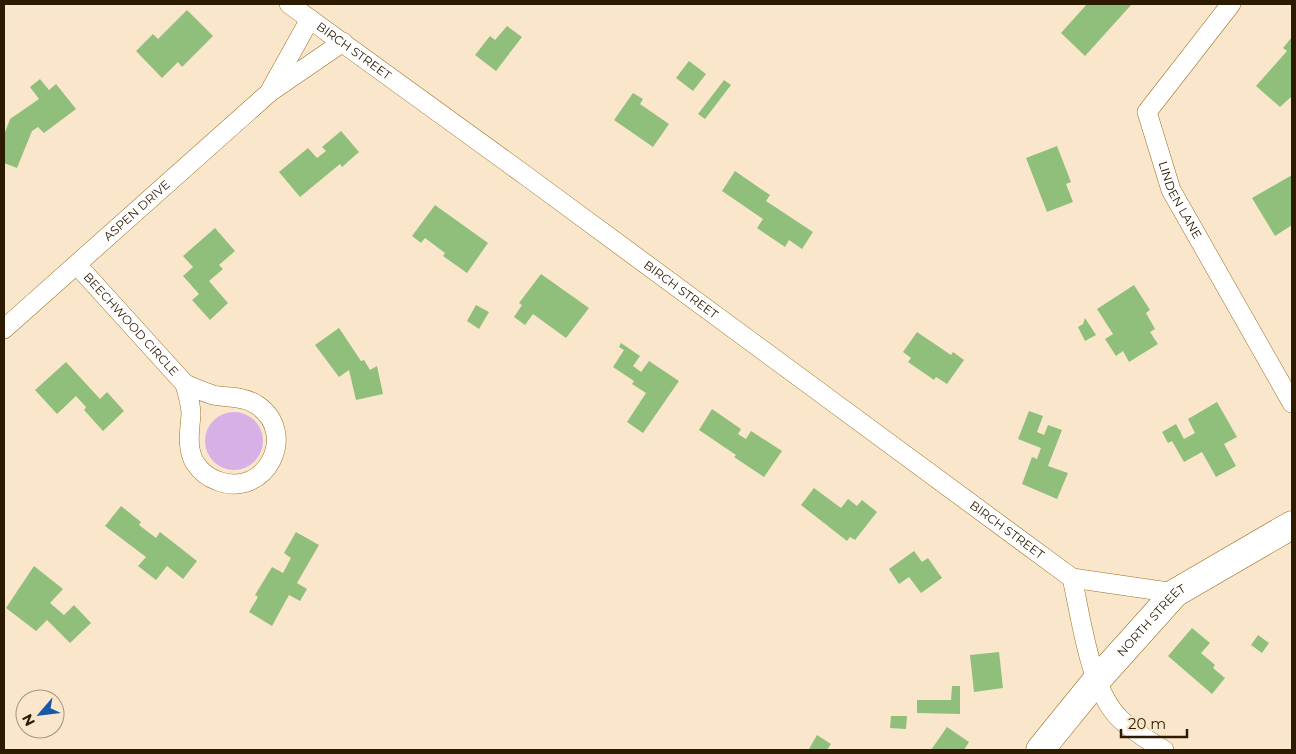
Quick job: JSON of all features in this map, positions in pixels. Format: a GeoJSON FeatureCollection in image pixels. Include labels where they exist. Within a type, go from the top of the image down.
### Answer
{"type":"FeatureCollection","features":[{"type":"Feature","properties":{"kind":"main road","name":"NORTH STREET"},"geometry":{"type":"LineString","coordinates":[[1040,750],[1096,681],[1174,593],[1292,525]]}},
{"type":"Feature","properties":{"kind":"street","name":"BIRCH STREET"},"geometry":{"type":"LineString","coordinates":[[289,4],[1072,578],[1174,593]]}},
{"type":"Feature","properties":{"kind":"street","name":"LINDEN LANE"},"geometry":{"type":"LineString","coordinates":[[1231,4],[1147,112],[1171,190],[1292,403]]}},
{"type":"Feature","properties":{"kind":"street","name":"ASPEN DRIVE"},"geometry":{"type":"LineString","coordinates":[[270,92],[310,19]]}},
{"type":"Feature","properties":{"kind":"street","name":"ASPEN DRIVE"},"geometry":{"type":"LineString","coordinates":[[4,329],[270,92],[343,42]]}},
{"type":"Feature","properties":{"kind":"street","name":"BEECHWOOD CIRCLE"},"geometry":{"type":"LineString","coordinates":[[77,265],[184,384],[211,394],[247,399],[263,409],[274,425],[276,443],[272,462],[264,471],[245,483],[233,485],[211,479],[202,472],[190,452],[189,428],[191,412],[184,384]]}},
{"type":"Feature","properties":{"kind":"street"},"geometry":{"type":"LineString","coordinates":[[1072,578],[1096,681],[1106,701],[1135,732],[1164,750]]}},
{"type":"Feature","properties":{"kind":"shaded area"},"geometry":{"type":"Polygon","coordinates":[[[228,412],[240,412],[255,420],[263,435],[263,447],[255,462],[240,470],[228,470],[213,462],[205,447],[205,435],[213,420],[228,412]]]}},
{"type":"Feature","properties":{"kind":"building"},"geometry":{"type":"Polygon","coordinates":[[[1087,4],[1132,4],[1085,56],[1061,33],[1087,4]]]}},
{"type":"Feature","properties":{"kind":"building"},"geometry":{"type":"Polygon","coordinates":[[[187,10],[213,36],[182,67],[178,62],[162,78],[136,51],[153,34],[158,39],[187,10]]]}},
{"type":"Feature","properties":{"kind":"building"},"geometry":{"type":"Polygon","coordinates":[[[507,26],[522,37],[496,71],[475,55],[490,36],[495,40],[507,26]]]}},
{"type":"Feature","properties":{"kind":"building"},"geometry":{"type":"Polygon","coordinates":[[[1292,37],[1292,96],[1280,107],[1256,86],[1287,51],[1283,48],[1292,37]]]}},
{"type":"Feature","properties":{"kind":"building"},"geometry":{"type":"Polygon","coordinates":[[[689,61],[706,74],[693,91],[676,78],[689,61]]]}},
{"type":"Feature","properties":{"kind":"building"},"geometry":{"type":"Polygon","coordinates":[[[40,79],[49,90],[56,84],[76,109],[44,133],[38,127],[32,131],[17,168],[4,163],[4,135],[10,119],[39,99],[30,87],[40,79]]]}},
{"type":"Feature","properties":{"kind":"building"},"geometry":{"type":"Polygon","coordinates":[[[724,80],[731,85],[705,119],[698,114],[724,80]]]}},
{"type":"Feature","properties":{"kind":"building"},"geometry":{"type":"Polygon","coordinates":[[[633,93],[643,99],[640,104],[669,124],[653,147],[614,120],[633,93]]]}},
{"type":"Feature","properties":{"kind":"building"},"geometry":{"type":"Polygon","coordinates":[[[341,131],[359,152],[342,167],[340,164],[300,197],[279,172],[308,148],[317,158],[326,151],[322,147],[341,131]]]}},
{"type":"Feature","properties":{"kind":"building"},"geometry":{"type":"Polygon","coordinates":[[[1057,146],[1071,182],[1066,184],[1073,202],[1047,212],[1026,158],[1057,146]]]}},
{"type":"Feature","properties":{"kind":"building"},"geometry":{"type":"Polygon","coordinates":[[[735,171],[770,195],[766,201],[813,232],[802,249],[789,240],[785,247],[757,228],[763,219],[722,191],[735,171]]]}},
{"type":"Feature","properties":{"kind":"building"},"geometry":{"type":"Polygon","coordinates":[[[1292,175],[1292,225],[1275,236],[1252,198],[1292,175]]]}},
{"type":"Feature","properties":{"kind":"building"},"geometry":{"type":"Polygon","coordinates":[[[435,205],[488,243],[467,273],[443,256],[445,253],[425,238],[421,243],[412,236],[435,205]]]}},
{"type":"Feature","properties":{"kind":"building"},"geometry":{"type":"Polygon","coordinates":[[[215,228],[235,251],[219,265],[223,269],[209,281],[228,303],[210,320],[192,300],[199,294],[183,276],[193,267],[183,256],[215,228]]]}},
{"type":"Feature","properties":{"kind":"building"},"geometry":{"type":"Polygon","coordinates":[[[541,274],[589,308],[566,338],[533,314],[525,325],[514,317],[522,305],[519,303],[541,274]]]}},
{"type":"Feature","properties":{"kind":"building"},"geometry":{"type":"Polygon","coordinates":[[[1134,285],[1150,310],[1146,313],[1155,329],[1150,332],[1158,344],[1129,362],[1123,351],[1116,356],[1105,339],[1113,334],[1097,309],[1134,285]]]}},
{"type":"Feature","properties":{"kind":"building"},"geometry":{"type":"Polygon","coordinates":[[[476,305],[489,312],[479,329],[467,321],[476,305]]]}},
{"type":"Feature","properties":{"kind":"building"},"geometry":{"type":"Polygon","coordinates":[[[1085,318],[1096,335],[1085,341],[1078,327],[1083,324],[1085,318]]]}},
{"type":"Feature","properties":{"kind":"building"},"geometry":{"type":"Polygon","coordinates":[[[339,328],[361,361],[364,360],[370,370],[377,366],[383,394],[356,400],[349,370],[339,377],[315,345],[339,328]]]}},
{"type":"Feature","properties":{"kind":"building"},"geometry":{"type":"Polygon","coordinates":[[[917,332],[951,355],[953,352],[964,360],[947,384],[936,377],[934,380],[908,362],[911,358],[903,352],[917,332]]]}},
{"type":"Feature","properties":{"kind":"building"},"geometry":{"type":"Polygon","coordinates":[[[621,343],[640,356],[633,366],[641,372],[649,361],[679,381],[643,433],[627,422],[646,393],[632,384],[634,381],[613,367],[624,350],[619,347],[621,343]]]}},
{"type":"Feature","properties":{"kind":"building"},"geometry":{"type":"Polygon","coordinates":[[[66,362],[100,399],[107,392],[124,411],[103,431],[84,410],[86,407],[76,396],[57,414],[35,390],[66,362]]]}},
{"type":"Feature","properties":{"kind":"building"},"geometry":{"type":"Polygon","coordinates":[[[1217,402],[1237,437],[1224,444],[1236,466],[1216,477],[1202,452],[1184,462],[1172,441],[1168,443],[1162,432],[1176,424],[1184,439],[1195,433],[1188,419],[1217,402]]]}},
{"type":"Feature","properties":{"kind":"building"},"geometry":{"type":"Polygon","coordinates":[[[712,409],[741,429],[738,434],[746,439],[751,431],[782,451],[764,477],[699,430],[712,409]]]}},
{"type":"Feature","properties":{"kind":"building"},"geometry":{"type":"Polygon","coordinates":[[[1029,411],[1043,416],[1037,432],[1044,435],[1048,425],[1062,430],[1048,466],[1068,473],[1057,499],[1022,484],[1032,457],[1037,459],[1041,448],[1018,439],[1029,411]]]}},
{"type":"Feature","properties":{"kind":"building"},"geometry":{"type":"Polygon","coordinates":[[[814,488],[841,508],[848,499],[857,506],[862,500],[877,512],[855,540],[850,537],[847,541],[801,505],[814,488]]]}},
{"type":"Feature","properties":{"kind":"building"},"geometry":{"type":"Polygon","coordinates":[[[121,506],[141,522],[139,525],[156,538],[160,532],[197,561],[183,579],[167,566],[156,580],[138,566],[146,557],[105,526],[121,506]]]}},
{"type":"Feature","properties":{"kind":"building"},"geometry":{"type":"Polygon","coordinates":[[[296,532],[319,545],[297,583],[307,589],[300,601],[289,595],[272,626],[249,612],[258,597],[255,595],[272,567],[283,573],[291,558],[284,553],[296,532]]]}},
{"type":"Feature","properties":{"kind":"building"},"geometry":{"type":"Polygon","coordinates":[[[914,551],[922,562],[928,558],[942,578],[921,593],[909,577],[899,584],[889,569],[914,551]]]}},
{"type":"Feature","properties":{"kind":"building"},"geometry":{"type":"Polygon","coordinates":[[[34,566],[63,589],[50,603],[64,615],[74,605],[91,623],[70,643],[47,620],[36,631],[6,608],[34,566]]]}},
{"type":"Feature","properties":{"kind":"building"},"geometry":{"type":"Polygon","coordinates":[[[1192,628],[1210,643],[1201,653],[1215,665],[1213,668],[1225,678],[1212,694],[1168,656],[1192,628]]]}},
{"type":"Feature","properties":{"kind":"building"},"geometry":{"type":"Polygon","coordinates":[[[1258,635],[1269,643],[1262,653],[1251,645],[1258,635]]]}},
{"type":"Feature","properties":{"kind":"building"},"geometry":{"type":"Polygon","coordinates":[[[999,652],[1003,688],[974,692],[970,655],[999,652]]]}},
{"type":"Feature","properties":{"kind":"building"},"geometry":{"type":"Polygon","coordinates":[[[952,686],[960,686],[960,714],[917,713],[917,700],[951,700],[952,686]]]}},
{"type":"Feature","properties":{"kind":"building"},"geometry":{"type":"Polygon","coordinates":[[[891,716],[907,716],[906,729],[890,728],[891,716]]]}},
{"type":"Feature","properties":{"kind":"building"},"geometry":{"type":"Polygon","coordinates":[[[947,727],[969,742],[964,750],[931,750],[947,727]]]}},
{"type":"Feature","properties":{"kind":"building"},"geometry":{"type":"Polygon","coordinates":[[[817,735],[831,744],[827,750],[809,749],[817,735]]]}}]}
